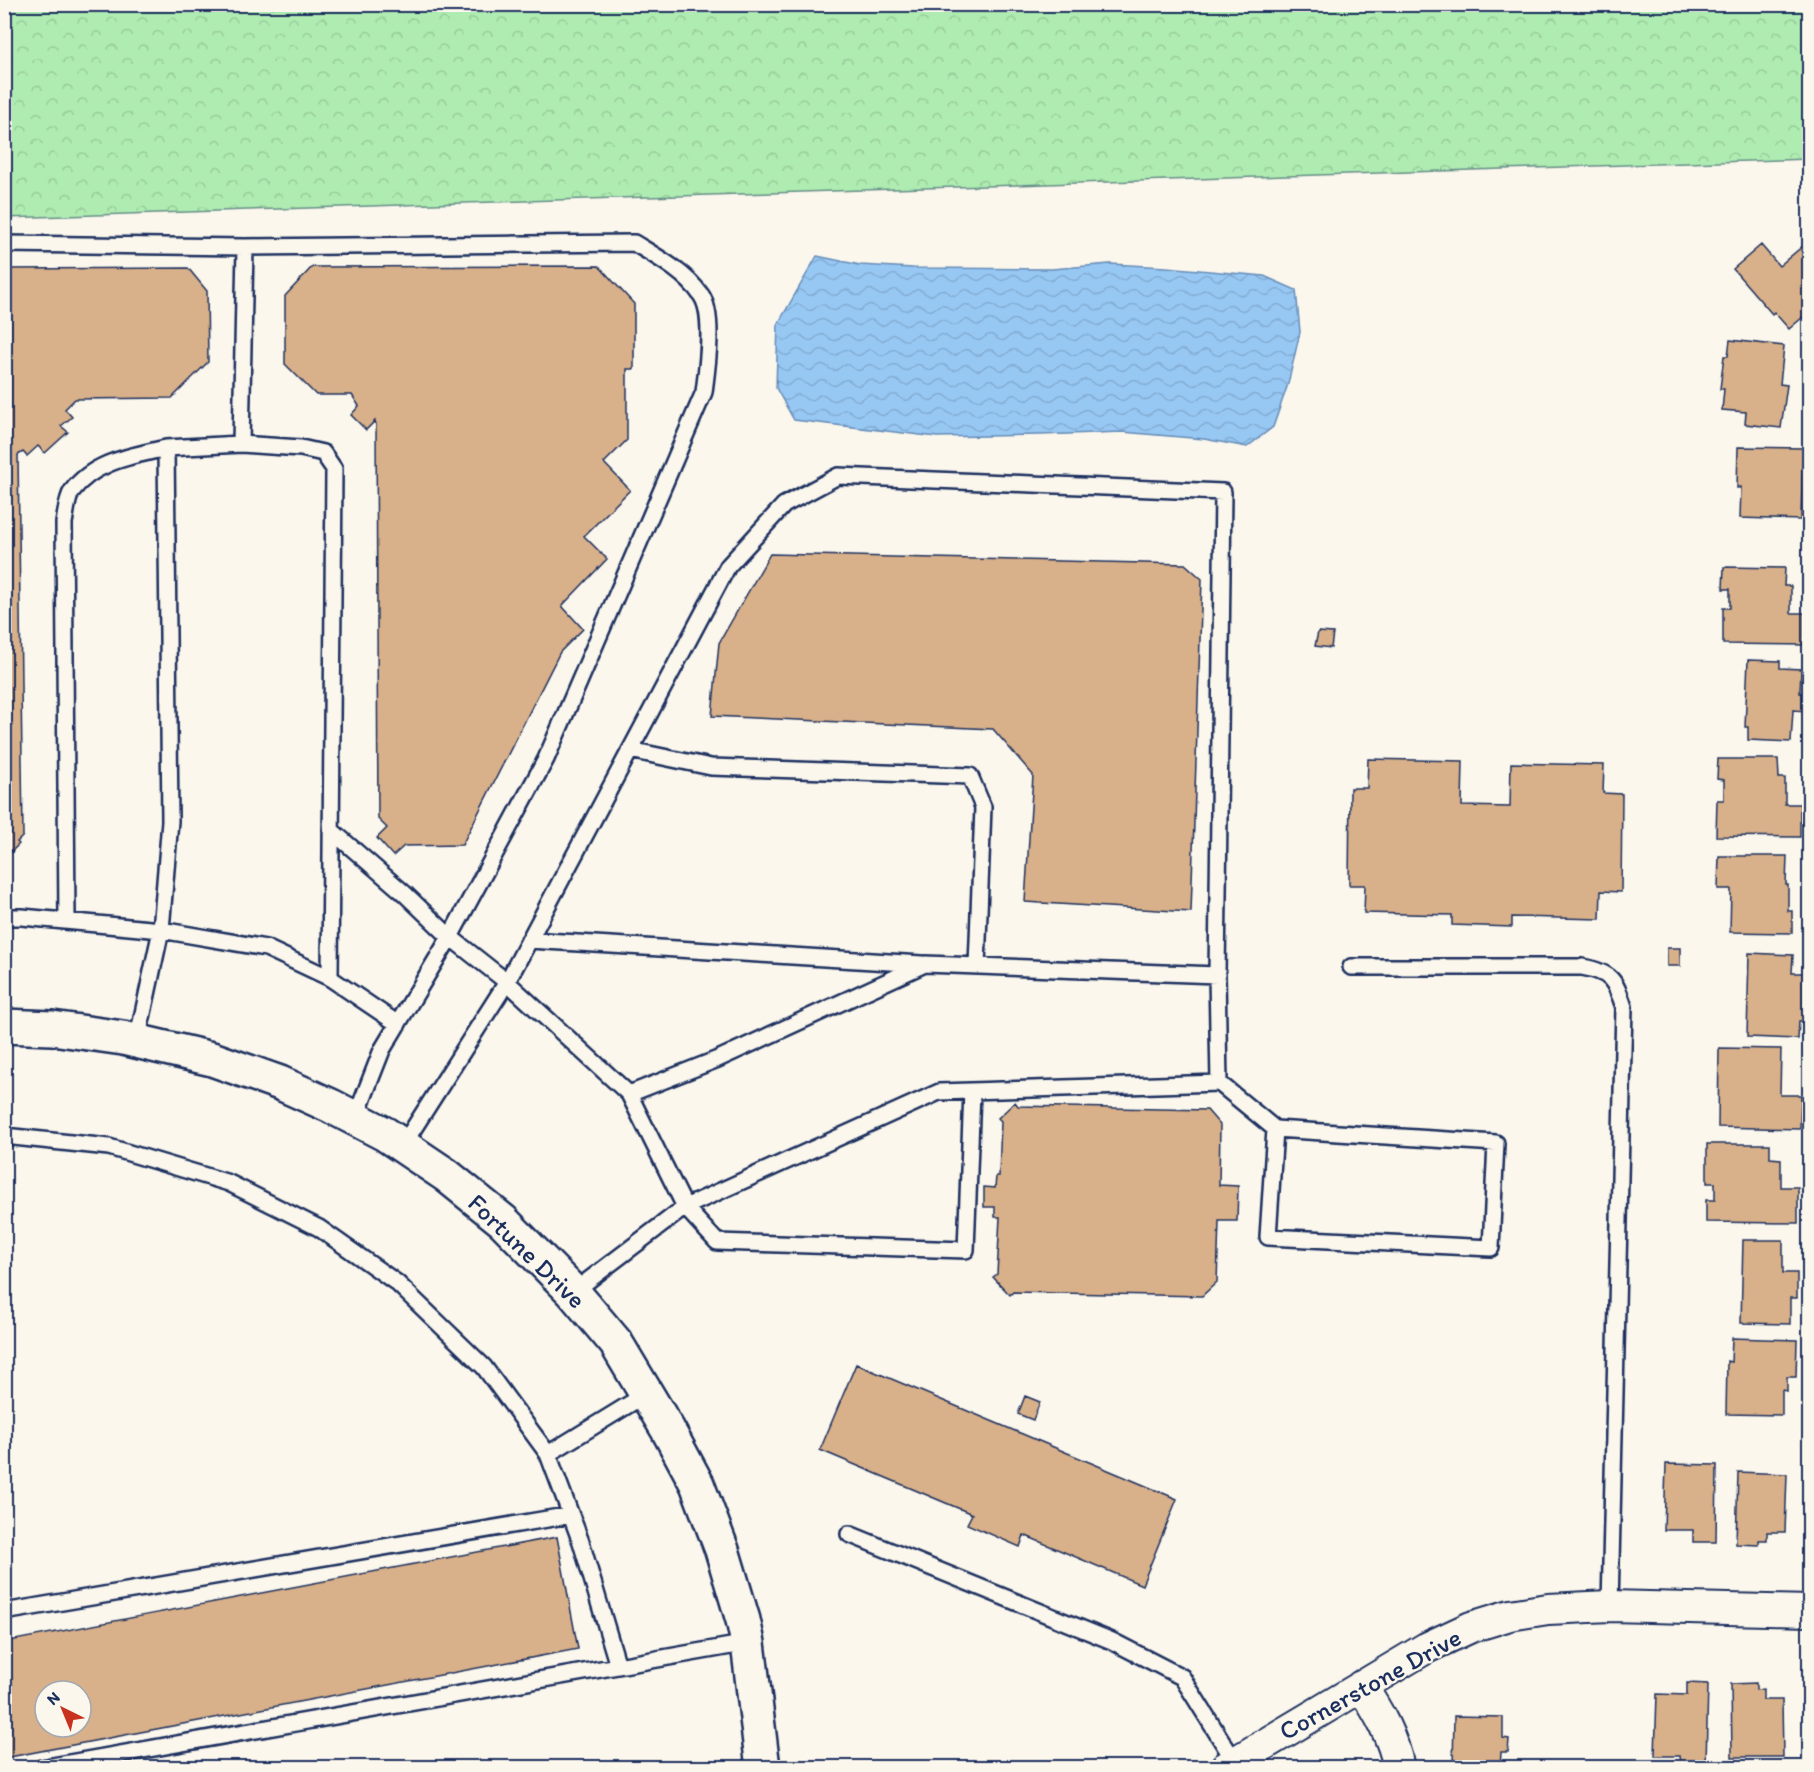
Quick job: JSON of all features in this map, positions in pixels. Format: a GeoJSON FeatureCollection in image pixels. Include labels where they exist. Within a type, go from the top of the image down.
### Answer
{"type":"FeatureCollection","features":[{"type":"Feature","properties":{"kind":"street","name":"Fortune Drive"},"geometry":{"type":"LineString","coordinates":[[4,1026],[52,1028],[137,1041],[212,1059],[280,1083],[403,1145],[446,1174],[503,1221],[573,1292],[615,1343],[668,1430],[697,1484],[722,1550],[743,1620],[748,1643],[763,1767]]}},
{"type":"Feature","properties":{"kind":"street","name":"Cornerstone Drive"},"geometry":{"type":"LineString","coordinates":[[1229,1765],[1426,1648],[1471,1627],[1510,1615],[1539,1610],[1610,1605],[1809,1611]]}},
{"type":"Feature","properties":{"kind":"street"},"geometry":{"type":"LineString","coordinates":[[1361,1686],[1389,1733],[1399,1767]]}},
{"type":"Feature","properties":{"kind":"lane"},"geometry":{"type":"LineString","coordinates":[[4,244],[245,247],[634,243],[682,275],[702,296],[709,322],[708,363],[704,392],[546,759],[450,937],[382,1050],[355,1119]]}},
{"type":"Feature","properties":{"kind":"lane"},"geometry":{"type":"LineString","coordinates":[[241,444],[245,247]]}},
{"type":"Feature","properties":{"kind":"lane"},"geometry":{"type":"LineString","coordinates":[[67,921],[64,523],[71,492],[88,475],[111,462],[166,448],[241,444],[301,448],[323,453],[334,469],[330,978]]}},
{"type":"Feature","properties":{"kind":"lane"},"geometry":{"type":"LineString","coordinates":[[137,1041],[161,930],[170,821],[166,448]]}},
{"type":"Feature","properties":{"kind":"lane"},"geometry":{"type":"LineString","coordinates":[[403,1145],[507,982],[728,566],[784,506],[838,476],[1223,492],[1217,975],[1219,1083]]}},
{"type":"Feature","properties":{"kind":"lane"},"geometry":{"type":"LineString","coordinates":[[630,750],[711,767],[970,776],[983,807],[977,966]]}},
{"type":"Feature","properties":{"kind":"lane"},"geometry":{"type":"LineString","coordinates":[[331,830],[404,893],[450,937],[507,982],[629,1095],[685,1207],[717,1242],[966,1250],[972,1091]]}},
{"type":"Feature","properties":{"kind":"lane"},"geometry":{"type":"LineString","coordinates":[[4,917],[161,930],[266,948],[330,978],[398,1024]]}},
{"type":"Feature","properties":{"kind":"lane"},"geometry":{"type":"LineString","coordinates":[[529,940],[925,964],[1217,975]]}},
{"type":"Feature","properties":{"kind":"lane"},"geometry":{"type":"LineString","coordinates":[[629,1095],[718,1059],[925,964]]}},
{"type":"Feature","properties":{"kind":"lane"},"geometry":{"type":"LineString","coordinates":[[1351,967],[1581,967],[1600,970],[1617,986],[1624,1007],[1610,1605]]}},
{"type":"Feature","properties":{"kind":"lane"},"geometry":{"type":"LineString","coordinates":[[573,1292],[685,1207],[939,1092],[1219,1083],[1275,1129],[1496,1143],[1491,1248],[1268,1236],[1275,1129]]}},
{"type":"Feature","properties":{"kind":"lane"},"geometry":{"type":"LineString","coordinates":[[4,1136],[109,1147],[229,1183],[320,1228],[397,1283],[484,1366],[548,1454],[581,1542],[618,1666]]}},
{"type":"Feature","properties":{"kind":"lane"},"geometry":{"type":"LineString","coordinates":[[548,1454],[646,1394]]}},
{"type":"Feature","properties":{"kind":"lane"},"geometry":{"type":"LineString","coordinates":[[4,1612],[571,1515]]}},
{"type":"Feature","properties":{"kind":"lane"},"geometry":{"type":"LineString","coordinates":[[849,1534],[1112,1641],[1182,1677],[1229,1765]]}},
{"type":"Feature","properties":{"kind":"lane"},"geometry":{"type":"LineString","coordinates":[[41,1767],[748,1643]]}},
{"type":"Feature","properties":{"kind":"green space"},"geometry":{"type":"Polygon","coordinates":[[[4,5],[1809,5],[1809,159],[5,218],[4,5]]]}},
{"type":"Feature","properties":{"kind":"water"},"geometry":{"type":"Polygon","coordinates":[[[817,256],[860,265],[913,268],[1052,269],[1110,264],[1264,276],[1296,290],[1300,332],[1288,384],[1273,427],[1247,447],[1204,439],[1122,432],[937,437],[794,420],[776,388],[778,324],[817,256]]]}},
{"type":"Feature","properties":{"kind":"building"},"geometry":{"type":"Polygon","coordinates":[[[1810,240],[1810,311],[1789,329],[1774,312],[1772,314],[1733,269],[1761,245],[1779,266],[1810,240]]]}},
{"type":"Feature","properties":{"kind":"building"},"geometry":{"type":"Polygon","coordinates":[[[599,266],[634,304],[634,369],[627,369],[627,440],[604,463],[630,490],[584,536],[607,559],[562,606],[583,629],[560,652],[462,845],[404,846],[393,856],[377,838],[387,828],[378,819],[376,424],[375,421],[366,430],[351,415],[359,406],[352,395],[316,395],[285,364],[285,296],[312,267],[599,266]]]}},
{"type":"Feature","properties":{"kind":"building"},"geometry":{"type":"Polygon","coordinates":[[[188,268],[207,291],[208,362],[172,398],[75,399],[65,409],[72,417],[61,426],[68,432],[45,453],[38,446],[27,456],[23,452],[18,455],[23,836],[17,842],[19,844],[4,859],[4,269],[188,268]]]}},
{"type":"Feature","properties":{"kind":"building"},"geometry":{"type":"Polygon","coordinates":[[[1730,340],[1784,346],[1780,384],[1787,385],[1781,428],[1745,424],[1746,412],[1722,410],[1724,389],[1720,389],[1724,356],[1728,356],[1730,340]]]}},
{"type":"Feature","properties":{"kind":"building"},"geometry":{"type":"Polygon","coordinates":[[[1738,447],[1803,448],[1801,520],[1740,518],[1741,487],[1737,488],[1738,447]]]}},
{"type":"Feature","properties":{"kind":"building"},"geometry":{"type":"Polygon","coordinates":[[[770,554],[1185,564],[1202,579],[1191,912],[1025,902],[1033,775],[993,729],[712,716],[719,643],[770,554]]]}},
{"type":"Feature","properties":{"kind":"building"},"geometry":{"type":"Polygon","coordinates":[[[1724,567],[1785,568],[1784,586],[1791,586],[1791,613],[1805,613],[1805,645],[1723,644],[1723,608],[1730,608],[1730,589],[1723,589],[1724,567]]]}},
{"type":"Feature","properties":{"kind":"building"},"geometry":{"type":"Polygon","coordinates":[[[1318,632],[1333,633],[1331,648],[1315,646],[1318,632]]]}},
{"type":"Feature","properties":{"kind":"building"},"geometry":{"type":"Polygon","coordinates":[[[1748,660],[1780,661],[1780,668],[1801,669],[1800,693],[1808,693],[1807,711],[1793,710],[1791,742],[1748,740],[1748,727],[1745,727],[1748,660]]]}},
{"type":"Feature","properties":{"kind":"building"},"geometry":{"type":"Polygon","coordinates":[[[1368,759],[1463,761],[1462,806],[1510,807],[1511,763],[1604,765],[1603,793],[1622,794],[1621,892],[1601,891],[1600,919],[1512,917],[1512,927],[1452,925],[1452,915],[1364,913],[1365,885],[1349,885],[1350,788],[1367,788],[1368,759]]]}},
{"type":"Feature","properties":{"kind":"building"},"geometry":{"type":"Polygon","coordinates":[[[1718,759],[1778,759],[1779,778],[1785,778],[1785,804],[1800,804],[1800,837],[1716,836],[1717,800],[1724,800],[1724,780],[1717,779],[1718,759]]]}},
{"type":"Feature","properties":{"kind":"building"},"geometry":{"type":"Polygon","coordinates":[[[1719,856],[1787,856],[1786,885],[1788,885],[1788,911],[1792,911],[1792,933],[1730,932],[1731,889],[1718,889],[1719,856]]]}},
{"type":"Feature","properties":{"kind":"building"},"geometry":{"type":"Polygon","coordinates":[[[1667,948],[1680,948],[1680,966],[1667,966],[1667,948]]]}},
{"type":"Feature","properties":{"kind":"building"},"geometry":{"type":"Polygon","coordinates":[[[1749,953],[1793,955],[1792,973],[1807,973],[1806,1021],[1799,1021],[1798,1039],[1747,1037],[1749,953]]]}},
{"type":"Feature","properties":{"kind":"building"},"geometry":{"type":"Polygon","coordinates":[[[1719,1048],[1781,1049],[1780,1095],[1801,1095],[1800,1129],[1718,1127],[1719,1048]]]}},
{"type":"Feature","properties":{"kind":"building"},"geometry":{"type":"Polygon","coordinates":[[[1015,1102],[1018,1106],[1207,1110],[1220,1125],[1219,1185],[1238,1186],[1237,1221],[1219,1221],[1217,1282],[1202,1296],[1013,1292],[1010,1295],[993,1277],[997,1274],[1000,1217],[995,1217],[995,1207],[984,1207],[984,1187],[995,1188],[996,1176],[999,1176],[1001,1121],[998,1118],[1015,1102]]]}},
{"type":"Feature","properties":{"kind":"building"},"geometry":{"type":"Polygon","coordinates":[[[1707,1144],[1770,1144],[1770,1158],[1781,1159],[1781,1187],[1798,1187],[1798,1223],[1706,1222],[1706,1200],[1715,1200],[1715,1183],[1707,1183],[1707,1144]]]}},
{"type":"Feature","properties":{"kind":"building"},"geometry":{"type":"Polygon","coordinates":[[[1743,1240],[1783,1240],[1783,1273],[1797,1273],[1797,1298],[1790,1298],[1790,1324],[1741,1323],[1743,1240]]]}},
{"type":"Feature","properties":{"kind":"building"},"geometry":{"type":"Polygon","coordinates":[[[1732,1338],[1797,1340],[1796,1377],[1787,1377],[1787,1391],[1782,1390],[1782,1415],[1726,1414],[1727,1361],[1731,1362],[1732,1338]]]}},
{"type":"Feature","properties":{"kind":"building"},"geometry":{"type":"Polygon","coordinates":[[[856,1364],[1177,1499],[1142,1585],[1024,1535],[1020,1547],[967,1524],[972,1514],[820,1450],[856,1364]]]}},
{"type":"Feature","properties":{"kind":"building"},"geometry":{"type":"Polygon","coordinates":[[[1025,1396],[1040,1402],[1033,1420],[1018,1414],[1025,1396]]]}},
{"type":"Feature","properties":{"kind":"building"},"geometry":{"type":"Polygon","coordinates":[[[1666,1464],[1717,1465],[1716,1542],[1693,1542],[1693,1530],[1664,1530],[1666,1464]]]}},
{"type":"Feature","properties":{"kind":"building"},"geometry":{"type":"Polygon","coordinates":[[[1738,1472],[1787,1474],[1785,1532],[1767,1532],[1767,1540],[1759,1540],[1759,1545],[1736,1544],[1738,1472]]]}},
{"type":"Feature","properties":{"kind":"building"},"geometry":{"type":"Polygon","coordinates":[[[557,1537],[578,1649],[4,1758],[4,1642],[557,1537]]]}},
{"type":"Feature","properties":{"kind":"building"},"geometry":{"type":"Polygon","coordinates":[[[1687,1683],[1708,1684],[1706,1763],[1681,1763],[1680,1756],[1655,1756],[1657,1694],[1687,1695],[1687,1683]]]}},
{"type":"Feature","properties":{"kind":"building"},"geometry":{"type":"Polygon","coordinates":[[[1756,1683],[1756,1690],[1763,1689],[1763,1700],[1782,1700],[1783,1757],[1732,1757],[1731,1684],[1756,1683]]]}},
{"type":"Feature","properties":{"kind":"building"},"geometry":{"type":"Polygon","coordinates":[[[1454,1716],[1503,1717],[1503,1738],[1509,1739],[1508,1752],[1501,1752],[1500,1768],[1453,1768],[1454,1716]]]}}]}
